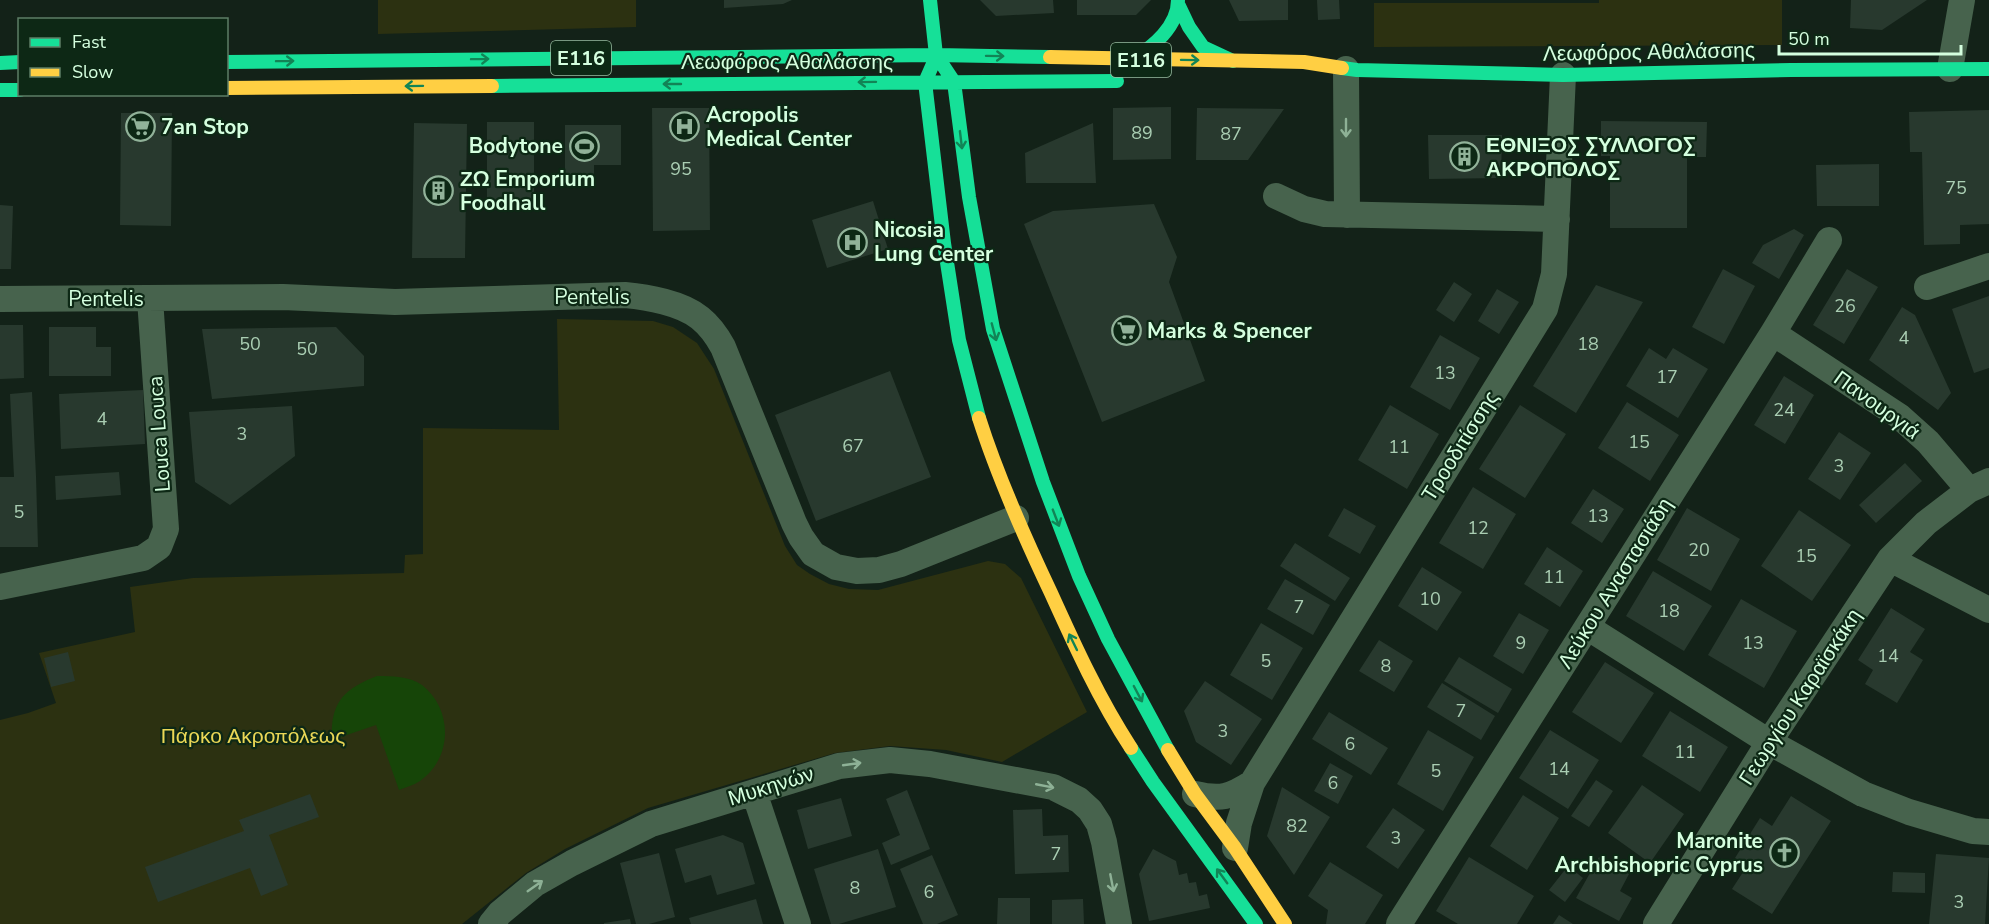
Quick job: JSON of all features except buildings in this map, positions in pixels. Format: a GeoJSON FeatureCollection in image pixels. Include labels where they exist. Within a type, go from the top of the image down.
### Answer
{"type":"FeatureCollection","features":[{"type":"Feature","properties":{"kind":"main road"},"geometry":{"type":"LineString","coordinates":[[930,0],[936,55],[926,82],[944,243],[959,340],[971,391],[989,449],[1016,518],[1109,714],[1153,782],[1256,924]]}},
{"type":"Feature","properties":{"kind":"main road"},"geometry":{"type":"LineString","coordinates":[[1133,60],[1162,39],[1169,29],[1179,3]]}},
{"type":"Feature","properties":{"kind":"main road"},"geometry":{"type":"LineString","coordinates":[[1179,3],[1189,27],[1203,47],[1233,61]]}},
{"type":"Feature","properties":{"kind":"main road"},"geometry":{"type":"LineString","coordinates":[[936,55],[954,82],[969,197],[993,329],[1042,482],[1108,639],[1173,759],[1285,924]]}},
{"type":"Feature","properties":{"kind":"main road","name":"Λεωφόρος Αθαλάσσης"},"geometry":{"type":"LineString","coordinates":[[228,62],[936,55],[1304,62],[1346,69],[1563,75],[1989,69]]}},
{"type":"Feature","properties":{"kind":"main road"},"geometry":{"type":"LineString","coordinates":[[0,63],[18,62]]}},
{"type":"Feature","properties":{"kind":"main road","name":"Λεωφόρος Αθαλάσσης"},"geometry":{"type":"LineString","coordinates":[[1313,78],[1324,77],[1346,69]]}},
{"type":"Feature","properties":{"kind":"main road","name":"Λεωφόρος Αθαλάσσης"},"geometry":{"type":"LineString","coordinates":[[228,88],[1132,81]]}},
{"type":"Feature","properties":{"kind":"main road"},"geometry":{"type":"LineString","coordinates":[[0,90],[18,90]]}},
{"type":"Feature","properties":{"kind":"street"},"geometry":{"type":"LineString","coordinates":[[1950,69],[1962,0]]}},
{"type":"Feature","properties":{"kind":"street"},"geometry":{"type":"LineString","coordinates":[[1346,69],[1347,215]]}},
{"type":"Feature","properties":{"kind":"street","name":"Τροοδιτίσσης"},"geometry":{"type":"LineString","coordinates":[[1235,848],[1239,824],[1252,783],[1537,324],[1548,300],[1554,274],[1563,75]]}},
{"type":"Feature","properties":{"kind":"street"},"geometry":{"type":"LineString","coordinates":[[1276,196],[1315,213],[1557,219]]}},
{"type":"Feature","properties":{"kind":"street","name":"Λεύκου Αναστασιάδη"},"geometry":{"type":"LineString","coordinates":[[1399,924],[1773,333],[1829,240]]}},
{"type":"Feature","properties":{"kind":"street"},"geometry":{"type":"LineString","coordinates":[[1927,287],[1989,267]]}},
{"type":"Feature","properties":{"kind":"street","name":"Pentelis"},"geometry":{"type":"LineString","coordinates":[[0,299],[283,297],[395,302],[625,295],[646,297],[675,305],[699,316],[715,333],[723,347],[794,523],[813,554],[836,567],[857,571],[879,570],[928,554],[1016,518]]}},
{"type":"Feature","properties":{"kind":"street","name":"Louca Louca"},"geometry":{"type":"LineString","coordinates":[[0,587],[143,558],[159,547],[166,529],[150,299]]}},
{"type":"Feature","properties":{"kind":"street","name":"Πανουργιά"},"geometry":{"type":"LineString","coordinates":[[1773,333],[1899,416],[1979,486]]}},
{"type":"Feature","properties":{"kind":"street","name":"Γεωργίου Καραϊσκάκη"},"geometry":{"type":"LineString","coordinates":[[1656,924],[1769,742],[1890,559],[1926,523],[1979,486]]}},
{"type":"Feature","properties":{"kind":"street"},"geometry":{"type":"LineString","coordinates":[[1890,559],[1989,610]]}},
{"type":"Feature","properties":{"kind":"street"},"geometry":{"type":"LineString","coordinates":[[1587,627],[1769,742],[1863,794],[1909,812],[1973,831],[1989,832]]}},
{"type":"Feature","properties":{"kind":"street","name":"Μυκηνών"},"geometry":{"type":"LineString","coordinates":[[491,924],[500,913],[536,884],[572,863],[651,824],[839,766],[890,760],[930,764],[1053,787],[1078,800],[1090,810],[1099,824],[1119,924]]}},
{"type":"Feature","properties":{"kind":"street"},"geometry":{"type":"LineString","coordinates":[[1195,794],[1220,798],[1234,794],[1252,783]]}},
{"type":"Feature","properties":{"kind":"street"},"geometry":{"type":"LineString","coordinates":[[754,792],[798,924]]}},
{"type":"Feature","properties":{"kind":"green space"},"geometry":{"type":"Polygon","coordinates":[[[378,0],[636,0],[636,27],[378,34],[378,0]]]}},
{"type":"Feature","properties":{"kind":"green space"},"geometry":{"type":"Polygon","coordinates":[[[1599,0],[1782,0],[1782,45],[1374,47],[1374,3],[1599,3],[1599,0]]]}},
{"type":"Feature","properties":{"kind":"green space","name":"Πάρκο Ακροπόλεως"},"geometry":{"type":"Polygon","coordinates":[[[557,319],[653,321],[673,327],[697,343],[714,369],[785,546],[797,565],[810,574],[829,584],[849,589],[878,590],[988,561],[1005,564],[1021,578],[1087,712],[1002,762],[946,750],[890,746],[835,753],[648,808],[565,849],[526,873],[462,924],[0,924],[0,720],[56,703],[39,653],[135,632],[130,587],[193,578],[404,573],[405,555],[423,554],[423,428],[559,430],[557,319]]]}},
{"type":"Feature","properties":{"kind":"shaded area"},"geometry":{"type":"Polygon","coordinates":[[[377,676],[406,678],[422,685],[432,695],[444,720],[445,733],[439,760],[420,781],[399,790],[376,725],[332,740],[334,716],[341,699],[356,686],[377,676]]]}},
{"type":"Feature","properties":{"kind":"traffic: fast"},"geometry":{"type":"LineString","coordinates":[[930,0],[936,55],[954,82],[969,197],[993,329],[1043,482],[1079,576],[1108,639],[1168,750]]}},
{"type":"Feature","properties":{"kind":"traffic: fast"},"geometry":{"type":"LineString","coordinates":[[1133,60],[1163,35],[1174,19],[1178,0]]}},
{"type":"Feature","properties":{"kind":"traffic: fast"},"geometry":{"type":"LineString","coordinates":[[1179,6],[1189,27],[1203,47],[1233,61]]}},
{"type":"Feature","properties":{"kind":"traffic: fast"},"geometry":{"type":"LineString","coordinates":[[228,62],[936,55],[1050,57]]}},
{"type":"Feature","properties":{"kind":"traffic: fast"},"geometry":{"type":"LineString","coordinates":[[936,57],[925,82],[944,243],[959,340],[979,418]]}},
{"type":"Feature","properties":{"kind":"traffic: fast"},"geometry":{"type":"LineString","coordinates":[[0,63],[18,62]]}},
{"type":"Feature","properties":{"kind":"traffic: fast"},"geometry":{"type":"LineString","coordinates":[[1342,68],[1563,75],[1989,69]]}},
{"type":"Feature","properties":{"kind":"traffic: fast"},"geometry":{"type":"LineString","coordinates":[[492,86],[1117,81]]}},
{"type":"Feature","properties":{"kind":"traffic: fast"},"geometry":{"type":"LineString","coordinates":[[0,90],[18,90]]}},
{"type":"Feature","properties":{"kind":"traffic: fast"},"geometry":{"type":"LineString","coordinates":[[1131,748],[1256,924]]}},
{"type":"Feature","properties":{"kind":"traffic: slow"},"geometry":{"type":"LineString","coordinates":[[1050,57],[1304,62],[1342,68]]}},
{"type":"Feature","properties":{"kind":"traffic: slow"},"geometry":{"type":"LineString","coordinates":[[228,88],[492,86]]}},
{"type":"Feature","properties":{"kind":"traffic: slow"},"geometry":{"type":"LineString","coordinates":[[979,418],[1003,485],[1041,572],[1088,672],[1131,748]]}},
{"type":"Feature","properties":{"kind":"traffic: slow"},"geometry":{"type":"LineString","coordinates":[[1168,750],[1195,794],[1235,848],[1285,924]]}},
{"type":"Feature","properties":{"kind":"place","name":"7an Stop"},"geometry":{"type":"Point","coordinates":[140,127]}},
{"type":"Feature","properties":{"kind":"place","name":"Acropolis Medical Center"},"geometry":{"type":"Point","coordinates":[685,127]}},
{"type":"Feature","properties":{"kind":"place","name":"Bodytone"},"geometry":{"type":"Point","coordinates":[584,146]}},
{"type":"Feature","properties":{"kind":"place","name":"ΕΘΝΙΞΟΣ ΣΥΛΛΟΓΟΣ ΑΚΡΟΠΟΛΟΣ"},"geometry":{"type":"Point","coordinates":[1465,157]}},
{"type":"Feature","properties":{"kind":"place","name":"ΖΩ Emporium Foodhall"},"geometry":{"type":"Point","coordinates":[439,191]}},
{"type":"Feature","properties":{"kind":"place","name":"Nicosia Lung Center"},"geometry":{"type":"Point","coordinates":[853,242]}},
{"type":"Feature","properties":{"kind":"place","name":"Marks & Spencer"},"geometry":{"type":"Point","coordinates":[1126,331]}},
{"type":"Feature","properties":{"kind":"place","name":"Maronite Archbishopric Cyprus"},"geometry":{"type":"Point","coordinates":[1784,853]}}]}
